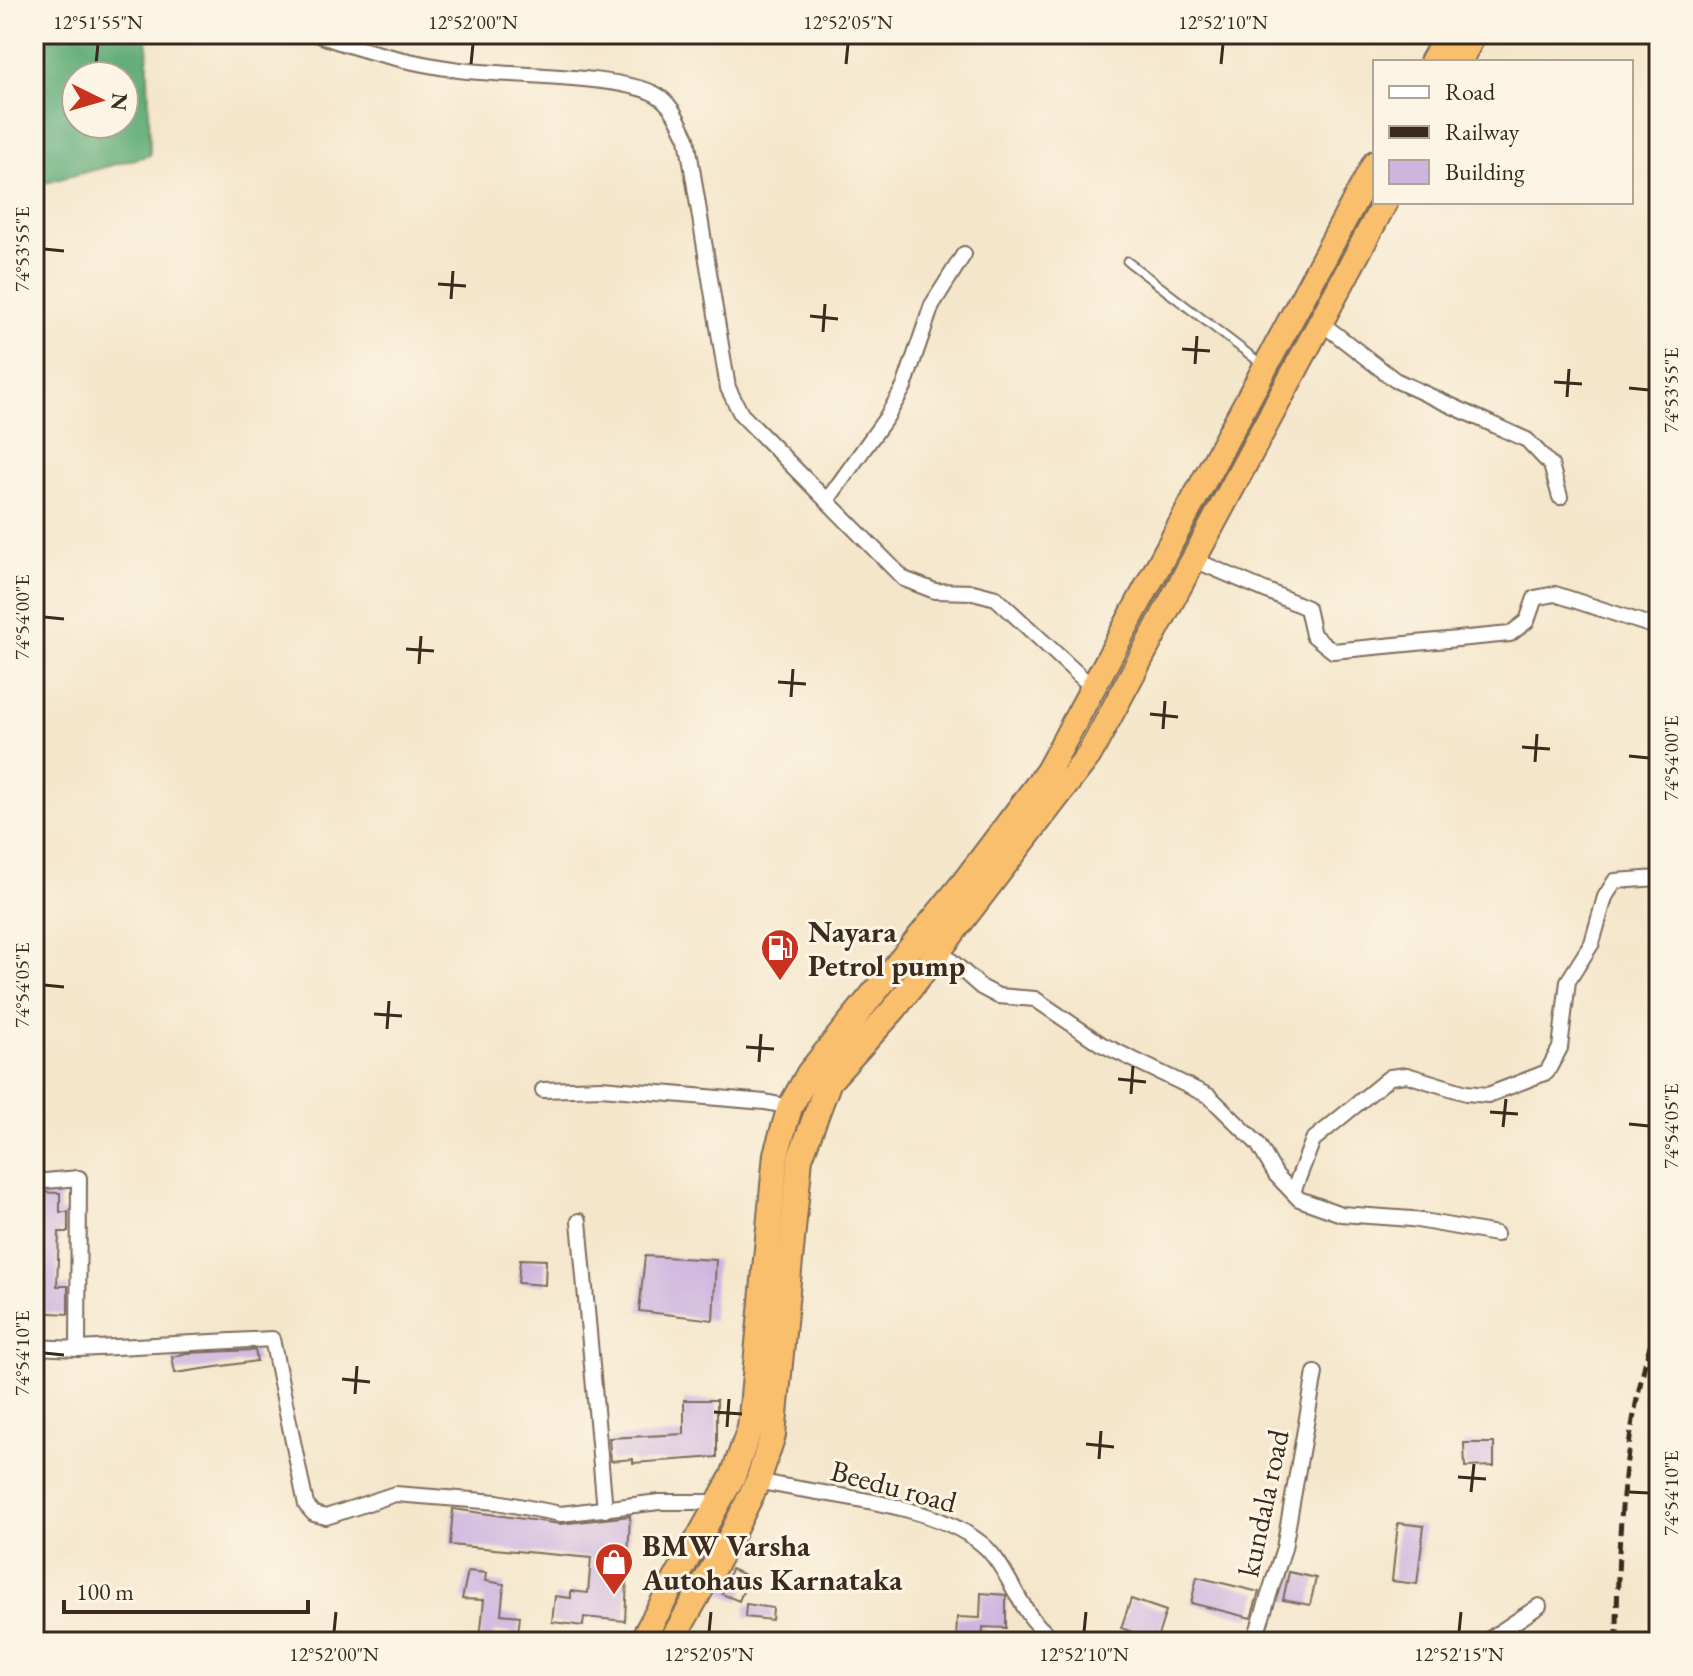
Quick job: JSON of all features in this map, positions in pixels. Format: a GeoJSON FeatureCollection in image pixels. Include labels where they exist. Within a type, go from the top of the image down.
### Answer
{"type":"FeatureCollection","features":[{"type":"Feature","properties":{"kind":"highway"},"geometry":{"type":"LineString","coordinates":[[1433,60],[1448,34]]}},
{"type":"Feature","properties":{"kind":"highway"},"geometry":{"type":"LineString","coordinates":[[1460,60],[1474,34]]}},
{"type":"Feature","properties":{"kind":"highway"},"geometry":{"type":"LineString","coordinates":[[641,1642],[719,1502],[750,1428],[776,1154],[790,1107],[809,1073],[965,881],[1048,771],[1373,167]]}},
{"type":"Feature","properties":{"kind":"highway"},"geometry":{"type":"LineString","coordinates":[[671,1642],[730,1538],[758,1481],[773,1435],[780,1389],[800,1158],[829,1081],[895,1008],[1089,755],[1384,204]]}},
{"type":"Feature","properties":{"kind":"street"},"geometry":{"type":"LineString","coordinates":[[316,34],[376,54],[458,70],[640,88],[657,95],[672,108],[687,138],[728,388],[741,414],[904,579],[935,591],[973,592],[996,598],[1093,688]]}},
{"type":"Feature","properties":{"kind":"street"},"geometry":{"type":"LineString","coordinates":[[828,499],[892,408],[917,354],[932,305],[964,254]]}},
{"type":"Feature","properties":{"kind":"street"},"geometry":{"type":"LineString","coordinates":[[1320,322],[1395,380],[1527,440],[1551,465],[1560,497]]}},
{"type":"Feature","properties":{"kind":"street"},"geometry":{"type":"LineString","coordinates":[[1192,559],[1307,608],[1313,635],[1333,651],[1510,634],[1527,621],[1535,598],[1555,594],[1659,628]]}},
{"type":"Feature","properties":{"kind":"street"},"geometry":{"type":"LineString","coordinates":[[1293,1192],[1313,1140],[1390,1077],[1407,1075],[1466,1093],[1488,1095],[1547,1072],[1560,1048],[1568,981],[1592,943],[1605,897],[1615,881],[1659,878]]}},
{"type":"Feature","properties":{"kind":"street"},"geometry":{"type":"LineString","coordinates":[[939,950],[998,996],[1035,999],[1101,1044],[1209,1096],[1258,1144],[1276,1175],[1299,1199],[1341,1214],[1412,1219],[1496,1234]]}},
{"type":"Feature","properties":{"kind":"street"},"geometry":{"type":"LineString","coordinates":[[543,1090],[601,1088],[790,1107]]}},
{"type":"Feature","properties":{"kind":"street"},"geometry":{"type":"LineString","coordinates":[[34,1182],[79,1178],[78,1349]]}},
{"type":"Feature","properties":{"kind":"street"},"geometry":{"type":"LineString","coordinates":[[579,1221],[605,1510]]}},
{"type":"Feature","properties":{"kind":"street"},"geometry":{"type":"LineString","coordinates":[[34,1347],[78,1349],[272,1339],[306,1505],[314,1514],[326,1517],[395,1494],[497,1502],[561,1514],[659,1502],[719,1502]]}},
{"type":"Feature","properties":{"kind":"street","name":"kundala road"},"geometry":{"type":"LineString","coordinates":[[1254,1642],[1284,1548],[1315,1373]]}},
{"type":"Feature","properties":{"kind":"street","name":"Beedu road"},"geometry":{"type":"LineString","coordinates":[[758,1481],[798,1491],[829,1492],[951,1524],[980,1543],[1001,1563],[1031,1616],[1050,1638],[1062,1642]]}},
{"type":"Feature","properties":{"kind":"street"},"geometry":{"type":"LineString","coordinates":[[1485,1642],[1539,1606]]}},
{"type":"Feature","properties":{"kind":"lane"},"geometry":{"type":"LineString","coordinates":[[1127,261],[1264,367]]}},
{"type":"Feature","properties":{"kind":"green space"},"geometry":{"type":"Polygon","coordinates":[[[34,34],[147,34],[150,155],[34,186],[34,34]]]}},
{"type":"Feature","properties":{"kind":"building"},"geometry":{"type":"Polygon","coordinates":[[[34,1192],[60,1193],[60,1212],[68,1212],[68,1232],[59,1232],[57,1286],[68,1286],[68,1314],[34,1312],[34,1192]]]}},
{"type":"Feature","properties":{"kind":"building"},"geometry":{"type":"Polygon","coordinates":[[[645,1256],[716,1260],[713,1320],[639,1311],[645,1256]]]}},
{"type":"Feature","properties":{"kind":"building"},"geometry":{"type":"Polygon","coordinates":[[[520,1259],[546,1260],[545,1285],[518,1283],[520,1259]]]}},
{"type":"Feature","properties":{"kind":"building"},"geometry":{"type":"Polygon","coordinates":[[[255,1350],[257,1361],[175,1373],[172,1357],[186,1353],[255,1350]]]}},
{"type":"Feature","properties":{"kind":"building"},"geometry":{"type":"Polygon","coordinates":[[[684,1400],[717,1400],[717,1457],[633,1463],[633,1459],[611,1461],[609,1438],[684,1434],[684,1400]]]}},
{"type":"Feature","properties":{"kind":"building"},"geometry":{"type":"Polygon","coordinates":[[[1464,1443],[1494,1443],[1494,1466],[1465,1467],[1464,1443]]]}},
{"type":"Feature","properties":{"kind":"building"},"geometry":{"type":"Polygon","coordinates":[[[453,1509],[560,1524],[630,1516],[625,1621],[584,1617],[583,1626],[552,1622],[555,1596],[571,1598],[571,1591],[588,1593],[591,1558],[450,1545],[453,1509]]]}},
{"type":"Feature","properties":{"kind":"building"},"geometry":{"type":"Polygon","coordinates":[[[1398,1523],[1424,1526],[1417,1584],[1392,1581],[1398,1523]]]}},
{"type":"Feature","properties":{"kind":"building"},"geometry":{"type":"Polygon","coordinates":[[[731,1569],[749,1577],[739,1601],[722,1594],[731,1569]]]}},
{"type":"Feature","properties":{"kind":"building"},"geometry":{"type":"Polygon","coordinates":[[[468,1571],[486,1573],[485,1581],[504,1584],[501,1614],[520,1616],[518,1634],[494,1631],[493,1641],[480,1639],[484,1600],[462,1599],[468,1571]]]}},
{"type":"Feature","properties":{"kind":"building"},"geometry":{"type":"Polygon","coordinates":[[[1289,1572],[1316,1578],[1310,1605],[1283,1600],[1289,1572]]]}},
{"type":"Feature","properties":{"kind":"building"},"geometry":{"type":"Polygon","coordinates":[[[1197,1577],[1259,1592],[1251,1618],[1191,1603],[1197,1577]]]}},
{"type":"Feature","properties":{"kind":"building"},"geometry":{"type":"Polygon","coordinates":[[[981,1593],[1006,1595],[1006,1628],[983,1627],[982,1642],[956,1642],[957,1617],[980,1618],[981,1593]]]}},
{"type":"Feature","properties":{"kind":"building"},"geometry":{"type":"Polygon","coordinates":[[[1131,1599],[1166,1611],[1156,1642],[1135,1642],[1138,1634],[1121,1628],[1131,1599]]]}},
{"type":"Feature","properties":{"kind":"building"},"geometry":{"type":"Polygon","coordinates":[[[746,1604],[773,1608],[772,1620],[745,1617],[746,1604]]]}},
{"type":"Feature","properties":{"kind":"railway"},"geometry":{"type":"LineString","coordinates":[[1617,1642],[1621,1519],[1630,1436],[1647,1356],[1659,1317]]}},
{"type":"Feature","properties":{"kind":"place","name":"Nayara Petrol pump"},"geometry":{"type":"Point","coordinates":[780,982]}},
{"type":"Feature","properties":{"kind":"place","name":"BMW Varsha Autohaus Karnataka"},"geometry":{"type":"Point","coordinates":[614,1596]}}]}
